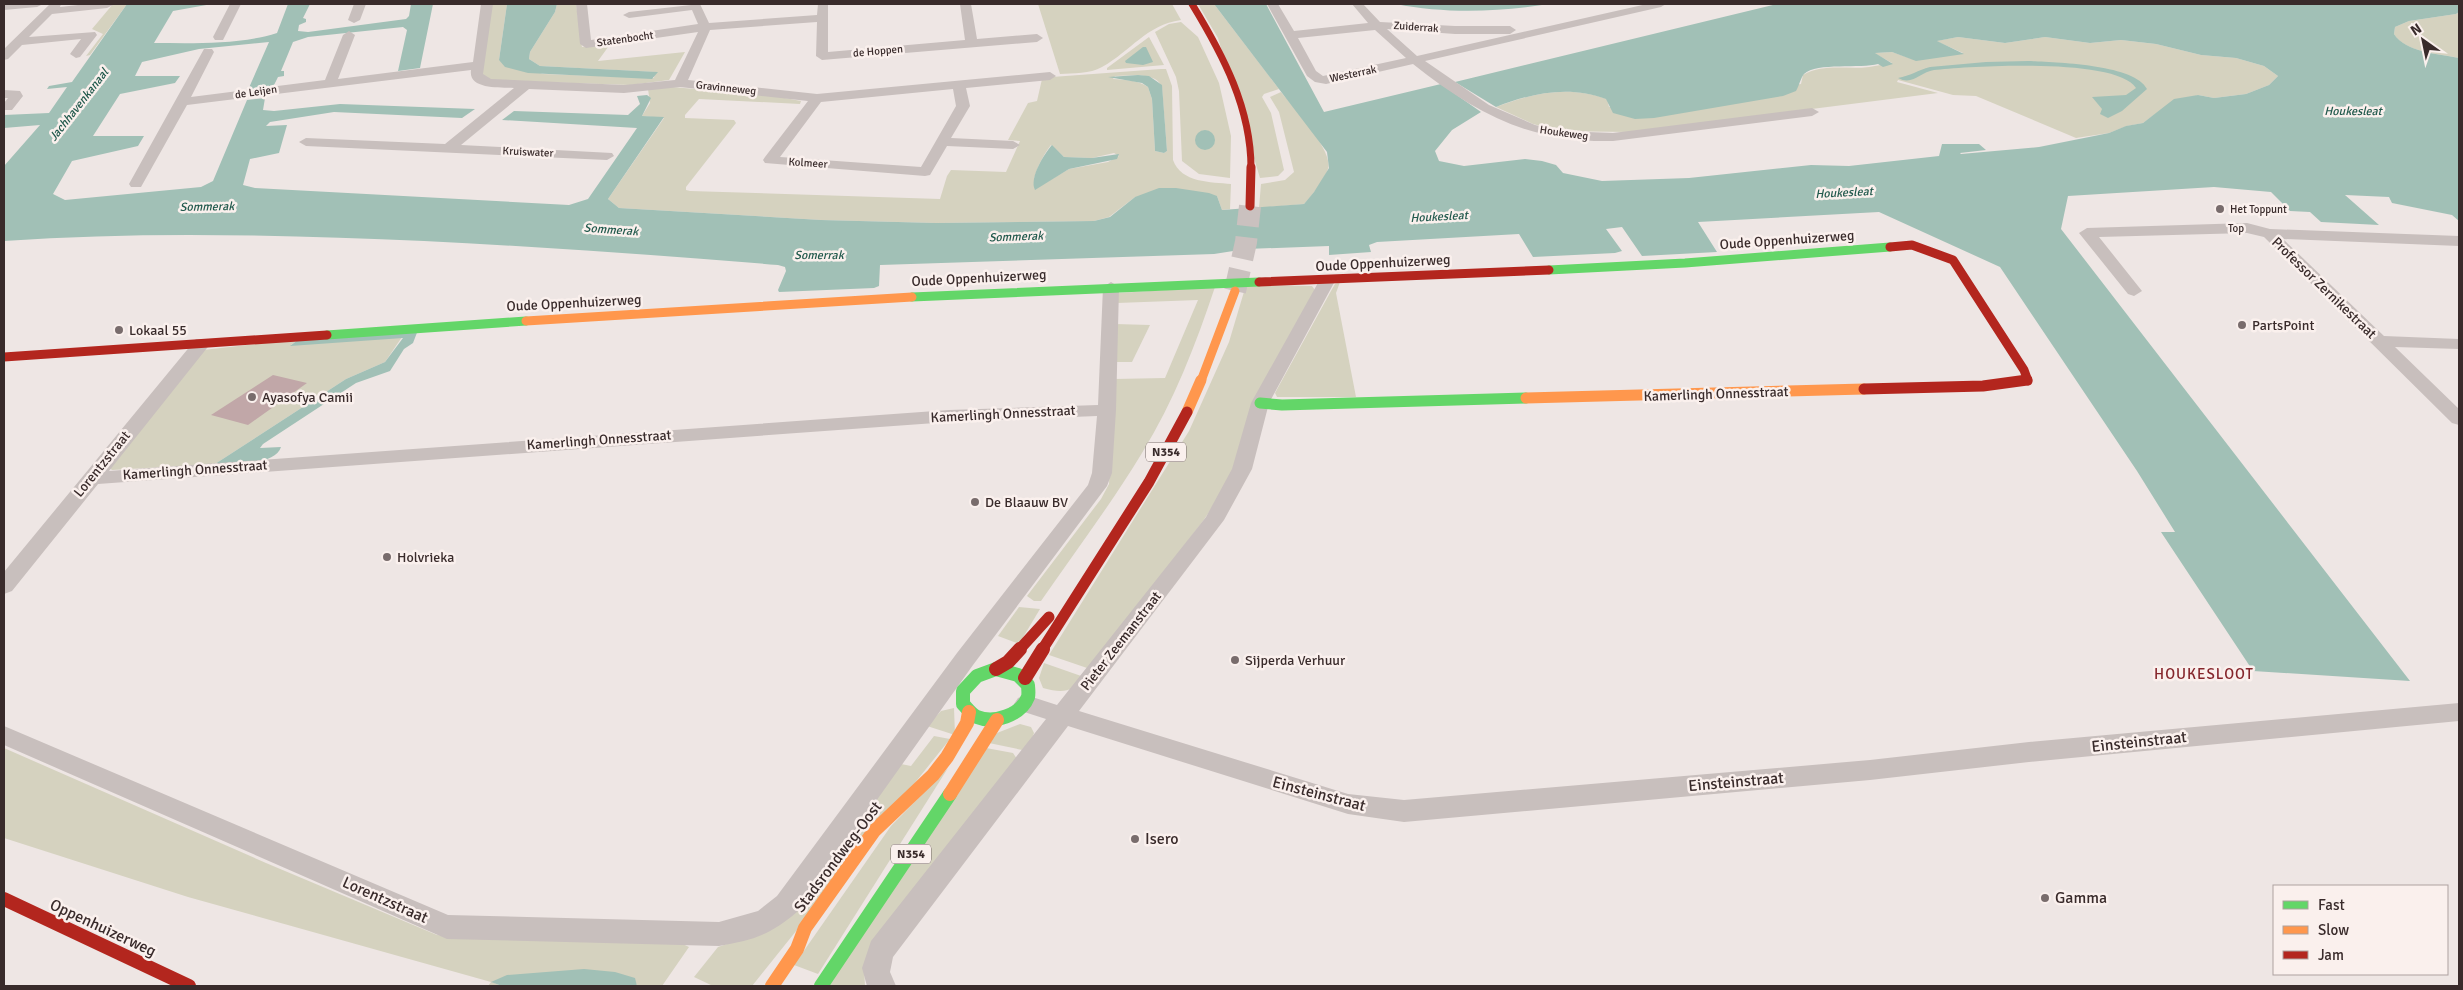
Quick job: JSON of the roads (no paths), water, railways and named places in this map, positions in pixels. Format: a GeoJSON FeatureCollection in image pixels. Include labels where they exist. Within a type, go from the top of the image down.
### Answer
{"type":"FeatureCollection","features":[{"type":"Feature","properties":{"kind":"street"},"geometry":{"type":"LineString","coordinates":[[4,7],[37,4]]}},
{"type":"Feature","properties":{"kind":"street"},"geometry":{"type":"LineString","coordinates":[[4,56],[53,7],[107,4]]}},
{"type":"Feature","properties":{"kind":"street"},"geometry":{"type":"LineString","coordinates":[[80,36],[107,4]]}},
{"type":"Feature","properties":{"kind":"street"},"geometry":{"type":"LineString","coordinates":[[219,37],[235,4]]}},
{"type":"Feature","properties":{"kind":"street"},"geometry":{"type":"LineString","coordinates":[[354,20],[360,4]]}},
{"type":"Feature","properties":{"kind":"street"},"geometry":{"type":"LineString","coordinates":[[478,64],[488,4]]}},
{"type":"Feature","properties":{"kind":"street","name":"Statenbocht"},"geometry":{"type":"LineString","coordinates":[[581,4],[586,44],[705,27]]}},
{"type":"Feature","properties":{"kind":"street","name":"de Hoppen"},"geometry":{"type":"LineString","coordinates":[[823,4],[822,56],[1037,38]]}},
{"type":"Feature","properties":{"kind":"street"},"geometry":{"type":"LineString","coordinates":[[965,4],[972,44]]}},
{"type":"Feature","properties":{"kind":"street"},"geometry":{"type":"LineString","coordinates":[[1192,4],[1228,68],[1242,109],[1249,140],[1250,206]]}},
{"type":"Feature","properties":{"kind":"street","name":"Westerrak"},"geometry":{"type":"LineString","coordinates":[[1273,4],[1311,74],[1319,79],[1331,79],[1415,60]]}},
{"type":"Feature","properties":{"kind":"street","name":"Houkeweg"},"geometry":{"type":"LineString","coordinates":[[1357,4],[1376,26],[1415,60],[1446,83],[1508,120],[1536,130],[1571,136],[1629,136],[1812,112]]}},
{"type":"Feature","properties":{"kind":"street","name":"Zuiderrak"},"geometry":{"type":"LineString","coordinates":[[1415,60],[1661,4]]}},
{"type":"Feature","properties":{"kind":"street"},"geometry":{"type":"LineString","coordinates":[[629,15],[696,5],[705,27],[702,38],[680,83]]}},
{"type":"Feature","properties":{"kind":"street"},"geometry":{"type":"LineString","coordinates":[[705,27],[822,18]]}},
{"type":"Feature","properties":{"kind":"street","name":"Zuiderrak"},"geometry":{"type":"LineString","coordinates":[[1290,35],[1397,25],[1476,30],[1530,29],[1541,31]]}},
{"type":"Feature","properties":{"kind":"street"},"geometry":{"type":"LineString","coordinates":[[18,42],[91,35],[76,54]]}},
{"type":"Feature","properties":{"kind":"street"},"geometry":{"type":"LineString","coordinates":[[330,83],[349,35]]}},
{"type":"Feature","properties":{"kind":"street"},"geometry":{"type":"LineString","coordinates":[[136,184],[156,151],[208,52]]}},
{"type":"Feature","properties":{"kind":"street","name":"de Leijen"},"geometry":{"type":"LineString","coordinates":[[181,102],[478,64]]}},
{"type":"Feature","properties":{"kind":"street","name":"Gravinneweg"},"geometry":{"type":"LineString","coordinates":[[478,64],[478,78],[489,83],[624,89],[680,83],[817,98],[1050,76]]}},
{"type":"Feature","properties":{"kind":"street","name":"Kolmeer"},"geometry":{"type":"LineString","coordinates":[[817,98],[770,160],[932,173],[944,142],[963,106],[959,85]]}},
{"type":"Feature","properties":{"kind":"street"},"geometry":{"type":"LineString","coordinates":[[449,148],[524,86]]}},
{"type":"Feature","properties":{"kind":"street"},"geometry":{"type":"LineString","coordinates":[[4,94],[15,94],[17,96],[7,107]]}},
{"type":"Feature","properties":{"kind":"street","name":"Kruiswater"},"geometry":{"type":"LineString","coordinates":[[306,142],[607,156]]}},
{"type":"Feature","properties":{"kind":"street"},"geometry":{"type":"LineString","coordinates":[[944,142],[1013,145]]}},
{"type":"Feature","properties":{"kind":"street","name":"Top"},"geometry":{"type":"LineString","coordinates":[[2134,291],[2087,233],[2231,228],[2255,229],[2269,234],[2459,241]]}},
{"type":"Feature","properties":{"kind":"street","name":"Professor Zernikestraat"},"geometry":{"type":"LineString","coordinates":[[2269,234],[2459,419]]}},
{"type":"Feature","properties":{"kind":"street","name":"Oude Oppenhuizerweg"},"geometry":{"type":"LineString","coordinates":[[4,356],[853,299],[1111,287],[1327,281],[1685,263],[1912,245],[1953,260]]}},
{"type":"Feature","properties":{"kind":"street","name":"Kamerlingh Onnesstraat"},"geometry":{"type":"LineString","coordinates":[[1260,403],[1282,405],[1662,396],[1983,386],[2028,381],[2024,370],[1953,260]]}},
{"type":"Feature","properties":{"kind":"street","name":"Pieter Zeemanstraat"},"geometry":{"type":"LineString","coordinates":[[879,981],[874,966],[881,950],[1214,520],[1242,469],[1260,403],[1327,281]]}},
{"type":"Feature","properties":{"kind":"street"},"geometry":{"type":"LineString","coordinates":[[1107,410],[1111,287]]}},
{"type":"Feature","properties":{"kind":"street","name":"N354"},"geometry":{"type":"LineString","coordinates":[[1025,678],[1064,618],[1085,580],[1133,507],[1182,422],[1215,351],[1235,291]]}},
{"type":"Feature","properties":{"kind":"street","name":"Professor Zernikestraat"},"geometry":{"type":"LineString","coordinates":[[2379,341],[2459,344]]}},
{"type":"Feature","properties":{"kind":"street","name":"Lorentzstraat"},"geometry":{"type":"LineString","coordinates":[[4,586],[202,343]]}},
{"type":"Feature","properties":{"kind":"street","name":"Kamerlingh Onnesstraat"},"geometry":{"type":"LineString","coordinates":[[91,478],[939,416],[1107,410]]}},
{"type":"Feature","properties":{"kind":"street","name":"Lorentzstraat"},"geometry":{"type":"LineString","coordinates":[[4,735],[447,927],[719,934],[749,928],[768,920],[787,904],[965,659],[1097,486],[1102,473],[1107,410]]}},
{"type":"Feature","properties":{"kind":"street","name":"N354"},"geometry":{"type":"LineString","coordinates":[[969,712],[962,700],[966,686],[977,676],[1008,662],[1085,580]]}},
{"type":"Feature","properties":{"kind":"street"},"geometry":{"type":"LineString","coordinates":[[969,712],[985,720],[997,720],[1013,715],[1026,704],[1030,689],[1025,678],[1010,670],[996,669]]}},
{"type":"Feature","properties":{"kind":"street","name":"Einsteinstraat"},"geometry":{"type":"LineString","coordinates":[[1026,704],[1348,804],[1404,811],[1824,774],[2029,752],[2459,712]]}},
{"type":"Feature","properties":{"kind":"street","name":"Stadsrondweg-Oost"},"geometry":{"type":"LineString","coordinates":[[772,986],[797,949],[805,928],[874,831],[933,775],[947,757],[967,723],[969,712]]}},
{"type":"Feature","properties":{"kind":"street","name":"N354"},"geometry":{"type":"LineString","coordinates":[[820,986],[926,833],[997,720]]}},
{"type":"Feature","properties":{"kind":"street","name":"Oppenhuizerweg"},"geometry":{"type":"LineString","coordinates":[[4,899],[189,986]]}},
{"type":"Feature","properties":{"kind":"street","name":"Stadsrondweg-Oost"},"geometry":{"type":"LineString","coordinates":[[776,958],[790,940],[805,928]]}},
{"type":"Feature","properties":{"kind":"water","name":"Houkesleat"},"geometry":{"type":"Polygon","coordinates":[[[127,4],[212,4],[173,11],[154,43],[185,43],[247,40],[277,33],[288,4],[310,4],[303,18],[306,19],[306,22],[299,25],[298,31],[308,32],[406,19],[409,16],[411,4],[433,4],[420,68],[398,71],[407,30],[403,27],[308,37],[293,42],[281,71],[284,71],[284,76],[278,77],[273,87],[248,90],[269,42],[199,49],[142,62],[135,76],[180,76],[175,83],[120,94],[93,136],[144,136],[138,146],[72,161],[53,194],[65,200],[201,187],[213,181],[247,100],[265,98],[263,110],[274,111],[340,104],[475,109],[462,118],[334,112],[270,122],[266,126],[287,125],[279,153],[250,159],[243,185],[255,188],[569,205],[588,199],[637,128],[502,120],[514,111],[628,115],[640,104],[637,96],[647,95],[651,98],[642,116],[664,117],[608,199],[619,208],[821,220],[936,223],[1094,221],[1110,217],[1135,197],[1159,188],[1176,188],[1209,193],[1217,196],[1222,210],[1304,204],[1329,168],[1327,152],[1214,4],[1266,4],[1324,112],[1441,84],[1481,112],[1452,130],[1435,151],[1439,161],[1464,166],[1525,159],[1542,161],[1556,165],[1563,173],[1602,181],[1689,178],[1811,165],[1849,166],[1939,156],[1942,144],[1979,144],[1986,150],[1961,154],[2039,147],[2109,133],[2126,126],[2143,123],[2174,99],[2198,95],[2214,98],[2246,94],[2269,85],[2278,76],[2264,66],[2236,58],[2201,55],[2156,44],[2121,40],[2090,43],[2045,37],[2005,43],[1958,37],[1937,41],[1964,54],[1916,61],[1892,52],[1875,53],[1893,64],[1883,67],[1878,64],[1810,70],[1802,77],[1796,91],[1783,96],[1654,118],[1635,119],[1613,113],[1606,99],[1578,92],[1551,92],[1523,98],[1496,107],[1455,82],[1777,4],[2459,4],[2459,12],[2456,14],[2409,21],[2395,27],[2394,34],[2406,45],[2414,48],[2459,58],[2459,221],[2452,215],[2392,203],[2389,197],[2345,195],[2379,225],[2321,222],[2310,212],[2290,211],[2271,192],[2214,187],[2068,196],[2061,229],[2410,681],[2253,671],[2161,532],[2175,532],[2137,471],[2000,267],[1879,212],[1698,222],[1717,252],[1642,256],[1622,227],[1606,229],[1622,251],[1615,253],[1533,257],[1519,234],[1377,242],[1369,245],[1371,252],[1329,255],[1329,246],[1246,249],[1214,254],[880,265],[879,286],[874,288],[779,292],[778,290],[786,271],[785,267],[778,265],[513,246],[266,236],[109,236],[4,241],[4,166],[40,125],[4,128],[4,115],[49,113],[67,87],[47,89],[49,86],[72,82],[127,4]]]}},
{"type":"Feature","properties":{"kind":"water"},"geometry":{"type":"Polygon","coordinates":[[[507,4],[557,4],[555,12],[530,52],[529,59],[540,66],[658,72],[652,79],[528,73],[505,67],[499,60],[507,4]]]}},
{"type":"Feature","properties":{"kind":"water"},"geometry":{"type":"Polygon","coordinates":[[[1396,4],[1549,4],[1511,9],[1453,11],[1396,4]]]}},
{"type":"Feature","properties":{"kind":"water"},"geometry":{"type":"Polygon","coordinates":[[[1143,47],[1146,47],[1153,62],[1143,65],[1126,63],[1125,61],[1143,47]]]}},
{"type":"Feature","properties":{"kind":"water"},"geometry":{"type":"Polygon","coordinates":[[[2028,61],[2111,69],[2140,81],[2147,89],[2122,111],[2108,118],[2100,114],[2102,109],[2092,97],[2126,95],[2136,88],[2123,78],[2101,72],[2073,68],[2008,66],[1934,70],[1912,80],[1898,78],[1930,67],[1986,62],[2028,61]]]}},
{"type":"Feature","properties":{"kind":"water"},"geometry":{"type":"Polygon","coordinates":[[[1149,76],[1162,85],[1167,151],[1164,153],[1155,151],[1152,99],[1148,87],[1142,83],[1108,77],[1149,76]]]}},
{"type":"Feature","properties":{"kind":"water"},"geometry":{"type":"Polygon","coordinates":[[[1205,130],[1212,133],[1215,140],[1212,147],[1205,150],[1198,147],[1195,140],[1198,133],[1205,130]]]}},
{"type":"Feature","properties":{"kind":"water"},"geometry":{"type":"Polygon","coordinates":[[[1052,145],[1064,157],[1092,158],[1119,154],[1117,159],[1069,169],[1035,190],[1034,179],[1036,173],[1045,154],[1052,145]]]}},
{"type":"Feature","properties":{"kind":"water"},"geometry":{"type":"Polygon","coordinates":[[[418,330],[413,343],[404,349],[390,371],[356,383],[263,444],[260,448],[281,447],[271,458],[252,462],[215,464],[346,379],[385,362],[403,338],[290,346],[299,339],[418,330]]]}},
{"type":"Feature","properties":{"kind":"water"},"geometry":{"type":"Polygon","coordinates":[[[584,969],[615,972],[635,978],[637,986],[502,986],[491,982],[507,975],[584,969]]]}},
{"type":"Feature","properties":{"kind":"tunnel"},"geometry":{"type":"LineString","coordinates":[[1235,291],[1246,242],[1250,206]]}},
{"type":"Feature","properties":{"kind":"place","name":"Het Toppunt"},"geometry":{"type":"Point","coordinates":[2220,209]}},
{"type":"Feature","properties":{"kind":"place","name":"PartsPoint"},"geometry":{"type":"Point","coordinates":[2242,325]}},
{"type":"Feature","properties":{"kind":"place","name":"Lokaal 55"},"geometry":{"type":"Point","coordinates":[119,330]}},
{"type":"Feature","properties":{"kind":"place","name":"Ayasofya Camii"},"geometry":{"type":"Point","coordinates":[252,397]}},
{"type":"Feature","properties":{"kind":"place","name":"De Blaauw BV"},"geometry":{"type":"Point","coordinates":[975,502]}},
{"type":"Feature","properties":{"kind":"place","name":"Holvrieka"},"geometry":{"type":"Point","coordinates":[387,557]}},
{"type":"Feature","properties":{"kind":"place","name":"Sijperda Verhuur"},"geometry":{"type":"Point","coordinates":[1235,660]}},
{"type":"Feature","properties":{"kind":"place","name":"Isero"},"geometry":{"type":"Point","coordinates":[1135,839]}},
{"type":"Feature","properties":{"kind":"place","name":"Gamma"},"geometry":{"type":"Point","coordinates":[2045,898]}},
{"type":"Feature","properties":{"kind":"district","name":"HOUKESLOOT"},"geometry":{"type":"Point","coordinates":[2204,674]}},
{"type":"Feature","properties":{"kind":"water label","name":"Jachhavenkanaal"},"geometry":{"type":"Point","coordinates":[79,105]}},
{"type":"Feature","properties":{"kind":"water label","name":"Sommerak"},"geometry":{"type":"Point","coordinates":[207,207]}},
{"type":"Feature","properties":{"kind":"water label","name":"Sommerak"},"geometry":{"type":"Point","coordinates":[611,230]}},
{"type":"Feature","properties":{"kind":"water label","name":"Sommerak"},"geometry":{"type":"Point","coordinates":[1016,237]}},
{"type":"Feature","properties":{"kind":"water label","name":"Somerrak"},"geometry":{"type":"Point","coordinates":[819,255]}}]}
